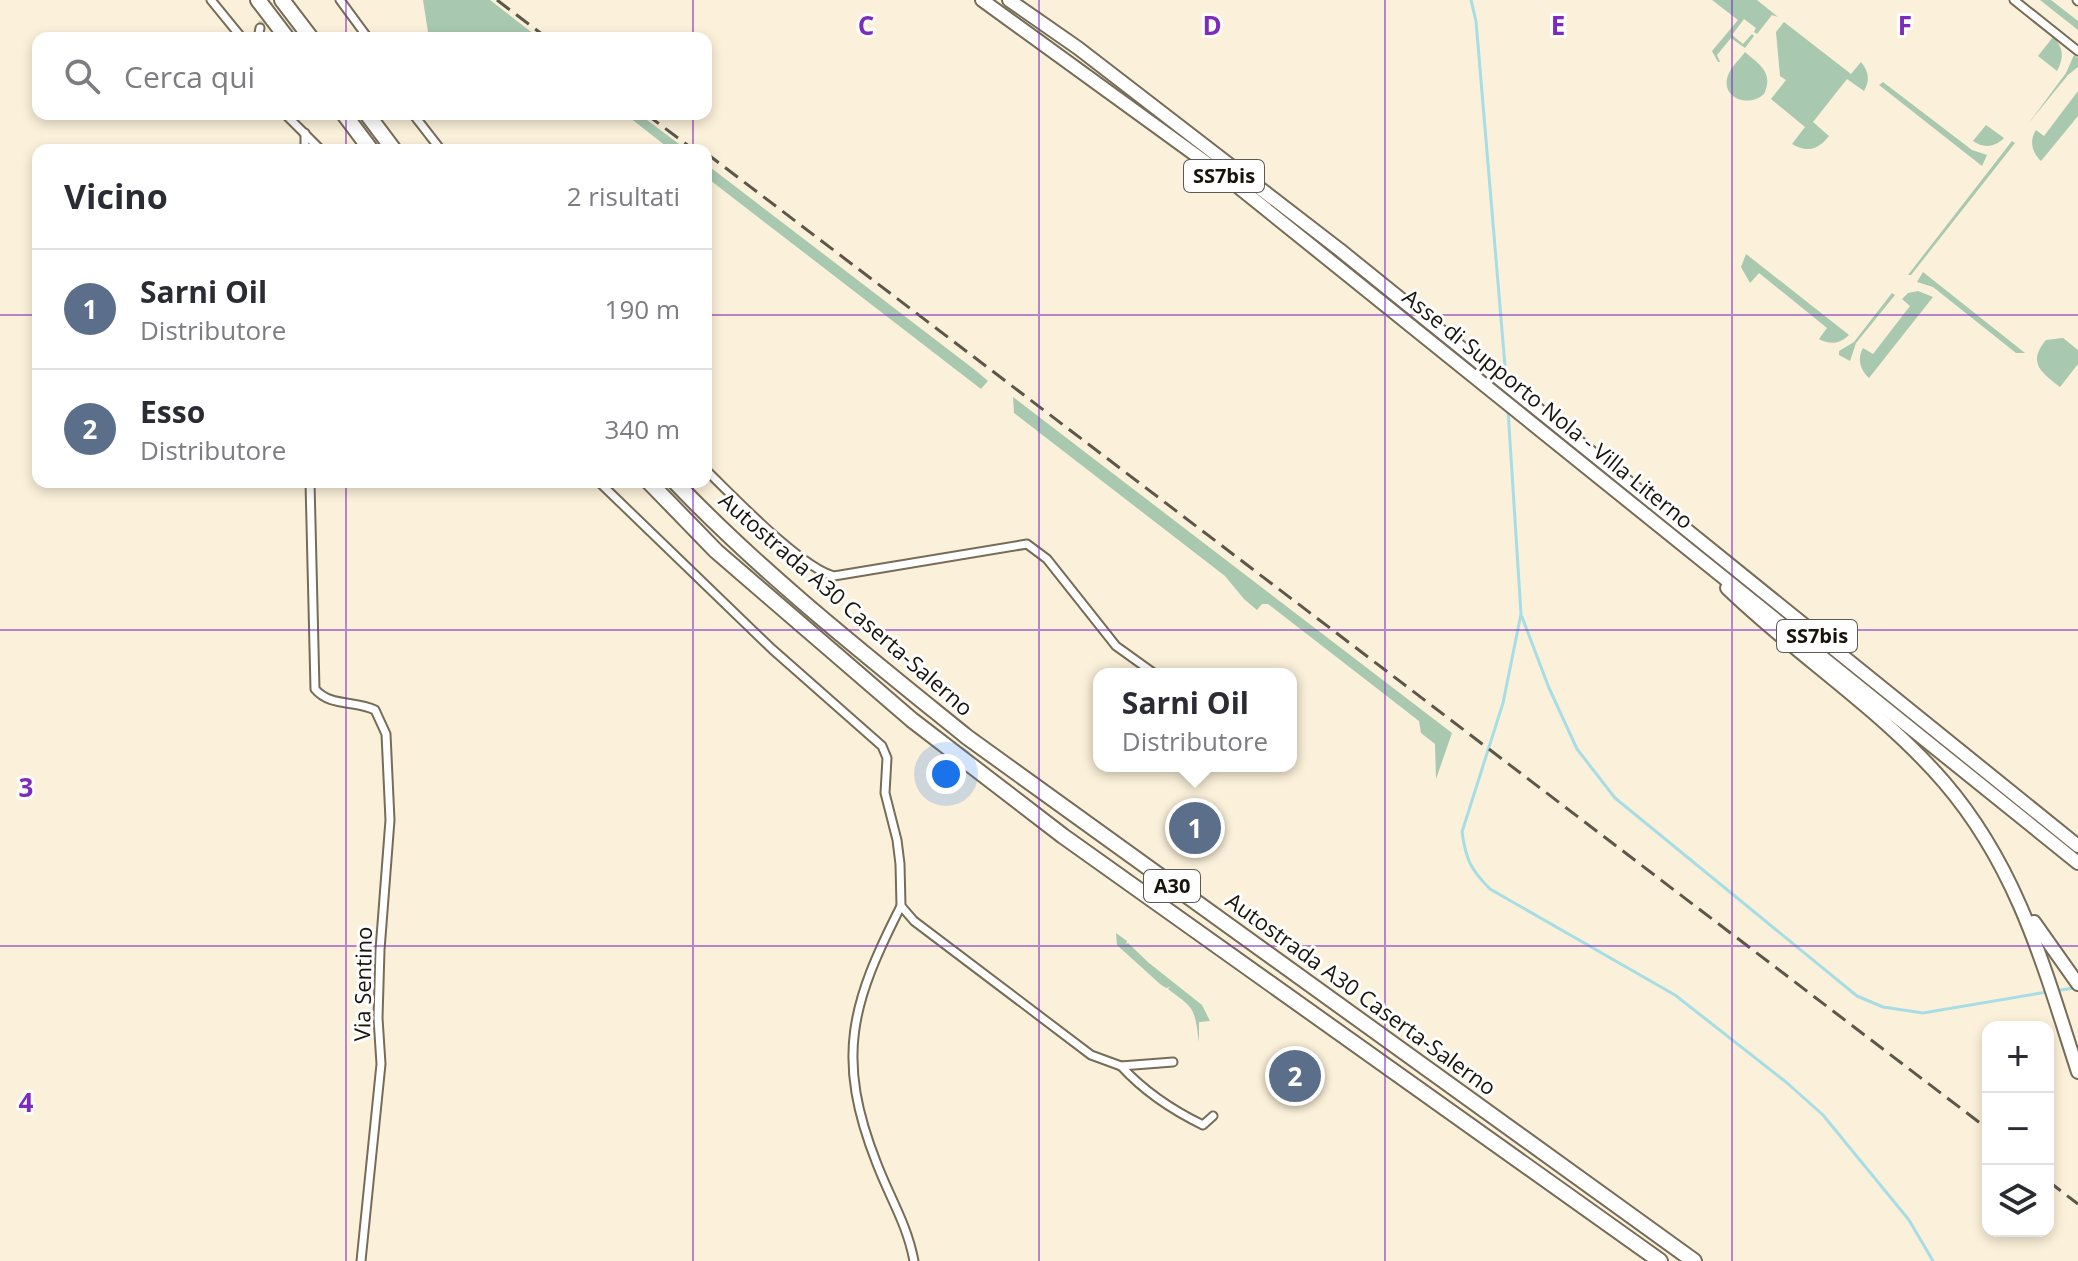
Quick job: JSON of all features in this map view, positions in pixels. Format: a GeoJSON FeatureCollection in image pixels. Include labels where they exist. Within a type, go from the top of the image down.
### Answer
{"type":"FeatureCollection","features":[{"type":"Feature","properties":{"kind":"highway"},"geometry":{"type":"LineString","coordinates":[[258,0],[282,32]]}},
{"type":"Feature","properties":{"kind":"highway"},"geometry":{"type":"LineString","coordinates":[[282,0],[306,32]]}},
{"type":"Feature","properties":{"kind":"highway","name":"Asse di Supporto Nola - Villa Literno"},"geometry":{"type":"LineString","coordinates":[[982,0],[1226,177],[2078,863]]}},
{"type":"Feature","properties":{"kind":"highway","name":"Asse di Supporto Nola - Villa Literno"},"geometry":{"type":"LineString","coordinates":[[1009,0],[1078,48],[1235,168],[2078,846]]}},
{"type":"Feature","properties":{"kind":"highway"},"geometry":{"type":"LineString","coordinates":[[348,120],[366,144]]}},
{"type":"Feature","properties":{"kind":"highway"},"geometry":{"type":"LineString","coordinates":[[372,120],[390,144]]}},
{"type":"Feature","properties":{"kind":"highway","name":"Autostrada A30 Caserta-Salerno"},"geometry":{"type":"LineString","coordinates":[[655,488],[727,561],[912,720],[1063,836],[1660,1261]]}},
{"type":"Feature","properties":{"kind":"highway","name":"Autostrada A30 Caserta-Salerno"},"geometry":{"type":"LineString","coordinates":[[681,488],[709,517],[864,654],[967,737],[1694,1261]]}},
{"type":"Feature","properties":{"kind":"highway"},"geometry":{"type":"LineString","coordinates":[[1670,533],[1752,612],[1849,691],[1913,750],[1965,809],[1990,845],[2017,896],[2078,984]]}},
{"type":"Feature","properties":{"kind":"highway"},"geometry":{"type":"LineString","coordinates":[[2017,896],[2047,971],[2078,1072]]}},
{"type":"Feature","properties":{"kind":"street"},"geometry":{"type":"LineString","coordinates":[[211,0],[237,32]]}},
{"type":"Feature","properties":{"kind":"street"},"geometry":{"type":"LineString","coordinates":[[340,0],[364,32]]}},
{"type":"Feature","properties":{"kind":"street"},"geometry":{"type":"LineString","coordinates":[[2014,0],[2078,51]]}},
{"type":"Feature","properties":{"kind":"street"},"geometry":{"type":"LineString","coordinates":[[259,32],[260,28]]}},
{"type":"Feature","properties":{"kind":"street"},"geometry":{"type":"LineString","coordinates":[[291,120],[315,144]]}},
{"type":"Feature","properties":{"kind":"street"},"geometry":{"type":"LineString","coordinates":[[418,120],[436,144]]}},
{"type":"Feature","properties":{"kind":"street"},"geometry":{"type":"LineString","coordinates":[[305,133],[305,144]]}},
{"type":"Feature","properties":{"kind":"street"},"geometry":{"type":"LineString","coordinates":[[712,476],[761,524],[817,570],[834,576],[1027,544],[1047,559],[1109,640],[1147,668]]}},
{"type":"Feature","properties":{"kind":"street","name":"Via Sentino"},"geometry":{"type":"LineString","coordinates":[[310,488],[315,689],[330,701],[375,710],[386,734],[390,795],[389,858],[380,950],[378,1018],[381,1068],[361,1261]]}},
{"type":"Feature","properties":{"kind":"street"},"geometry":{"type":"LineString","coordinates":[[605,488],[772,649],[882,746],[887,758],[885,793],[897,840],[901,906],[874,963],[856,1015],[852,1074],[862,1125],[904,1221],[914,1261]]}},
{"type":"Feature","properties":{"kind":"street"},"geometry":{"type":"LineString","coordinates":[[901,906],[934,938],[1091,1055],[1121,1066],[1173,1062]]}},
{"type":"Feature","properties":{"kind":"street"},"geometry":{"type":"LineString","coordinates":[[1121,1066],[1132,1078],[1185,1116],[1203,1125],[1213,1116]]}},
{"type":"Feature","properties":{"kind":"green space"},"geometry":{"type":"Polygon","coordinates":[[[423,0],[490,0],[531,32],[518,32],[428,32],[423,0]]]}},
{"type":"Feature","properties":{"kind":"green space"},"geometry":{"type":"Polygon","coordinates":[[[1712,0],[1757,0],[1778,17],[1772,15],[1757,34],[1754,32],[1756,28],[1744,19],[1732,35],[1743,44],[1752,34],[1754,36],[1745,48],[1731,38],[1717,55],[1718,62],[1712,51],[1738,20],[1712,0]]]}},
{"type":"Feature","properties":{"kind":"green space"},"geometry":{"type":"Polygon","coordinates":[[[2040,0],[2051,0],[2078,21],[2078,30],[2040,0]]]}},
{"type":"Feature","properties":{"kind":"green space"},"geometry":{"type":"Polygon","coordinates":[[[1784,22],[1851,74],[1861,62],[1868,76],[1864,91],[1847,79],[1813,122],[1829,136],[1812,149],[1792,144],[1805,127],[1771,99],[1786,80],[1780,76],[1776,32],[1784,22]]]}},
{"type":"Feature","properties":{"kind":"green space"},"geometry":{"type":"Polygon","coordinates":[[[2053,37],[2062,53],[2057,71],[2038,56],[2053,37]]]}},
{"type":"Feature","properties":{"kind":"green space"},"geometry":{"type":"Polygon","coordinates":[[[1745,52],[1764,70],[1767,80],[1764,94],[1750,100],[1731,94],[1727,81],[1730,70],[1745,52]]]}},
{"type":"Feature","properties":{"kind":"green space"},"geometry":{"type":"Polygon","coordinates":[[[2074,55],[2078,58],[2078,67],[2028,124],[2066,73],[2074,55]]]}},
{"type":"Feature","properties":{"kind":"green space"},"geometry":{"type":"Polygon","coordinates":[[[1883,82],[1972,150],[1987,155],[1982,166],[1879,85],[1883,82]]]}},
{"type":"Feature","properties":{"kind":"green space"},"geometry":{"type":"Polygon","coordinates":[[[2078,91],[2078,116],[2041,161],[2032,146],[2036,130],[2044,136],[2078,91]]]}},
{"type":"Feature","properties":{"kind":"green space"},"geometry":{"type":"Polygon","coordinates":[[[633,120],[647,120],[679,144],[663,144],[633,120]]]}},
{"type":"Feature","properties":{"kind":"green space"},"geometry":{"type":"Polygon","coordinates":[[[1986,125],[2004,138],[1988,146],[1973,141],[1986,125]]]}},
{"type":"Feature","properties":{"kind":"green space"},"geometry":{"type":"Polygon","coordinates":[[[2012,141],[2015,143],[1908,275],[2012,141]]]}},
{"type":"Feature","properties":{"kind":"green space"},"geometry":{"type":"Polygon","coordinates":[[[712,169],[975,370],[988,381],[981,389],[712,182],[712,169]]]}},
{"type":"Feature","properties":{"kind":"green space"},"geometry":{"type":"Polygon","coordinates":[[[1746,254],[1849,335],[1835,343],[1819,339],[1827,328],[1759,273],[1750,283],[1741,267],[1746,254]]]}},
{"type":"Feature","properties":{"kind":"green space"},"geometry":{"type":"Polygon","coordinates":[[[1923,272],[2025,353],[2016,353],[1933,287],[1917,282],[1923,272]]]}},
{"type":"Feature","properties":{"kind":"green space"},"geometry":{"type":"Polygon","coordinates":[[[1918,291],[1933,297],[1869,378],[1860,364],[1863,348],[1873,354],[1910,306],[1902,299],[1908,293],[1918,291]]]}},
{"type":"Feature","properties":{"kind":"green space"},"geometry":{"type":"Polygon","coordinates":[[[1892,293],[1895,295],[1856,343],[1850,361],[1839,355],[1839,351],[1854,342],[1892,293]]]}},
{"type":"Feature","properties":{"kind":"green space"},"geometry":{"type":"Polygon","coordinates":[[[2063,338],[2078,350],[2078,364],[2060,387],[2042,372],[2037,361],[2046,340],[2063,338]]]}},
{"type":"Feature","properties":{"kind":"green space"},"geometry":{"type":"Polygon","coordinates":[[[1013,397],[1452,733],[1436,779],[1435,744],[1421,733],[1419,721],[1268,604],[1262,604],[1257,610],[1225,576],[1014,413],[1013,397]]]}},
{"type":"Feature","properties":{"kind":"green space"},"geometry":{"type":"Polygon","coordinates":[[[1116,933],[1202,1005],[1210,1021],[1199,1022],[1199,1042],[1191,1009],[1168,989],[1170,987],[1160,984],[1117,945],[1116,933]]]}},
{"type":"Feature","properties":{"kind":"waterway"},"geometry":{"type":"LineString","coordinates":[[1471,0],[1476,21],[1506,378]]}},
{"type":"Feature","properties":{"kind":"waterway"},"geometry":{"type":"LineString","coordinates":[[1508,410],[1521,614],[1503,703],[1462,832],[1470,863],[1490,889],[1675,995],[1786,1082],[1823,1115],[1909,1220],[1933,1261]]}},
{"type":"Feature","properties":{"kind":"waterway"},"geometry":{"type":"LineString","coordinates":[[1522,617],[1577,749],[1615,798],[1857,996],[1883,1007],[1923,1013],[2047,992]]}},
{"type":"Feature","properties":{"kind":"waterway"},"geometry":{"type":"LineString","coordinates":[[2054,991],[2074,988]]}},
{"type":"Feature","properties":{"kind":"tunnel"},"geometry":{"type":"LineString","coordinates":[[260,28],[270,0]]}},
{"type":"Feature","properties":{"kind":"railway"},"geometry":{"type":"LineString","coordinates":[[497,0],[539,32]]}},
{"type":"Feature","properties":{"kind":"railway"},"geometry":{"type":"LineString","coordinates":[[654,120],[686,144]]}},
{"type":"Feature","properties":{"kind":"railway"},"geometry":{"type":"LineString","coordinates":[[712,158],[1982,1124]]}},
{"type":"Feature","properties":{"kind":"railway"},"geometry":{"type":"LineString","coordinates":[[2054,1186],[2078,1204]]}},
{"type":"Feature","properties":{"kind":"place","name":"Sarni Oil"},"geometry":{"type":"Point","coordinates":[1195,828]}},
{"type":"Feature","properties":{"kind":"place","name":"Esso"},"geometry":{"type":"Point","coordinates":[1295,1076]}}]}
